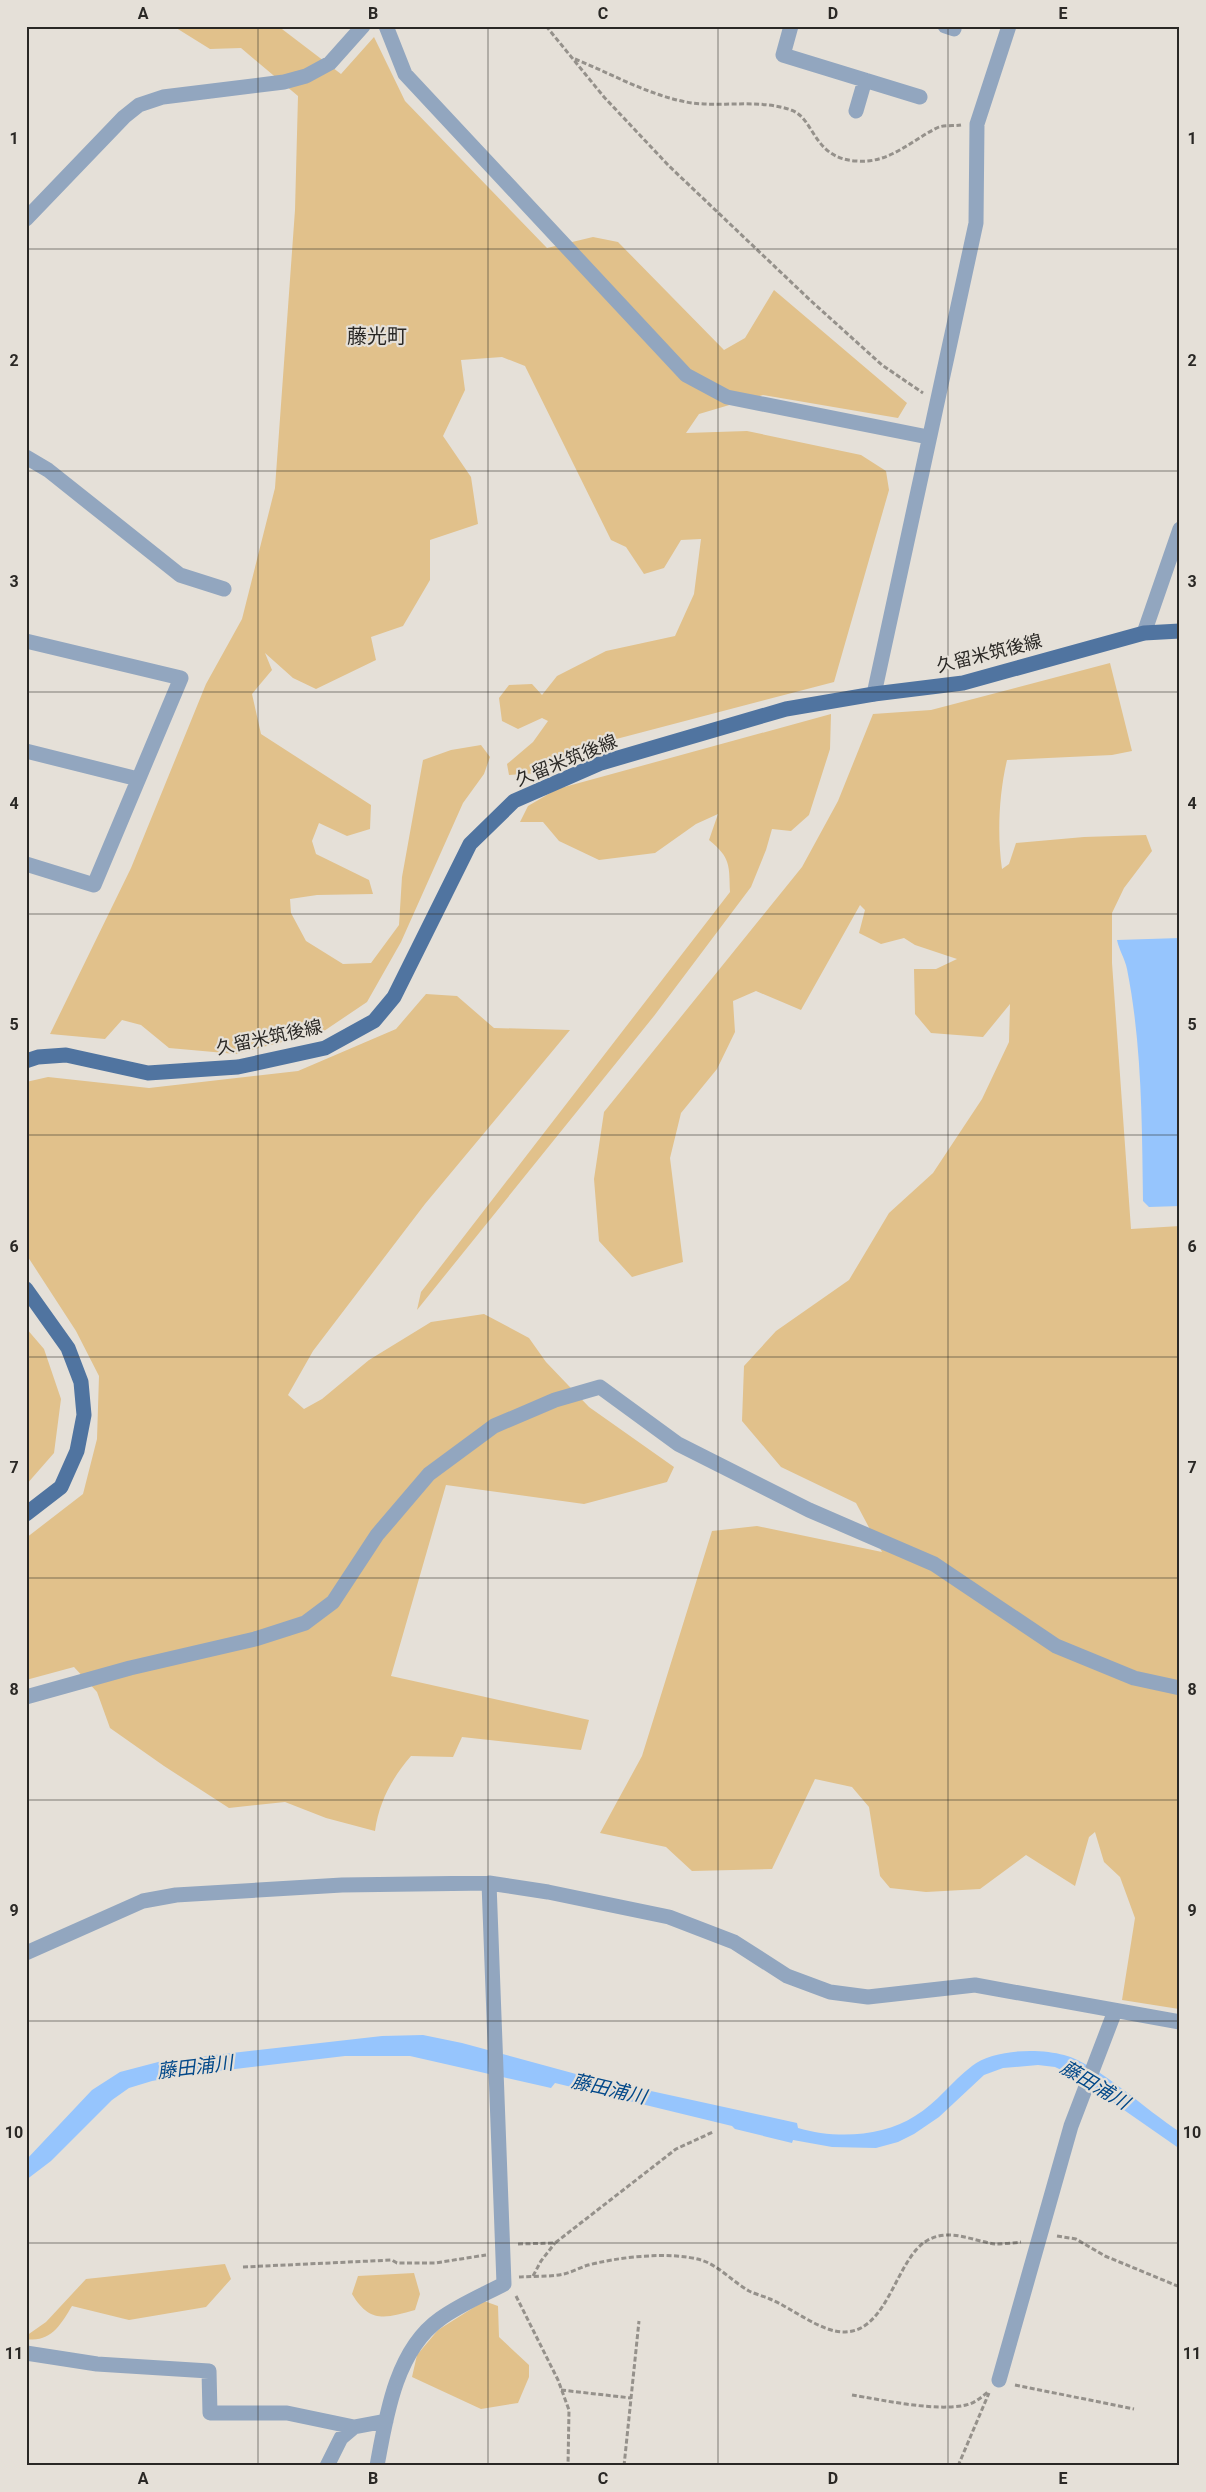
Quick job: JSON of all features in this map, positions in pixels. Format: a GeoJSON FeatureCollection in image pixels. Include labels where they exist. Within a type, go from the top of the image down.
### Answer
{"type":"FeatureCollection","features":[{"type":"Feature","properties":{"kind":"main road","name":"久留米筑後線"},"geometry":{"type":"LineString","coordinates":[[30,1057],[66,1055],[148,1073],[238,1066],[325,1048],[374,1021],[394,996],[470,844],[514,801],[601,764],[786,709],[874,694],[963,682],[1144,633],[1180,631]]}},
{"type":"Feature","properties":{"kind":"main road"},"geometry":{"type":"LineString","coordinates":[[26,1289],[68,1348],[81,1382],[84,1415],[77,1450],[61,1487],[26,1514]]}},
{"type":"Feature","properties":{"kind":"street"},"geometry":{"type":"LineString","coordinates":[[26,219],[124,117],[139,105],[163,97],[284,82],[306,76],[330,62],[363,26]]}},
{"type":"Feature","properties":{"kind":"street"},"geometry":{"type":"LineString","coordinates":[[386,26],[404,74],[686,375],[727,396],[928,437]]}},
{"type":"Feature","properties":{"kind":"street"},"geometry":{"type":"LineString","coordinates":[[791,26],[783,55],[920,97]]}},
{"type":"Feature","properties":{"kind":"street"},"geometry":{"type":"LineString","coordinates":[[874,694],[928,437],[938,403],[976,223],[977,124],[1009,26]]}},
{"type":"Feature","properties":{"kind":"street"},"geometry":{"type":"LineString","coordinates":[[856,111],[865,80]]}},
{"type":"Feature","properties":{"kind":"street"},"geometry":{"type":"LineString","coordinates":[[26,458],[48,470],[180,575],[224,589]]}},
{"type":"Feature","properties":{"kind":"street"},"geometry":{"type":"LineString","coordinates":[[1144,633],[1180,530]]}},
{"type":"Feature","properties":{"kind":"street"},"geometry":{"type":"LineString","coordinates":[[26,641],[181,678],[94,885],[26,864]]}},
{"type":"Feature","properties":{"kind":"street"},"geometry":{"type":"LineString","coordinates":[[26,751],[138,779]]}},
{"type":"Feature","properties":{"kind":"street"},"geometry":{"type":"LineString","coordinates":[[26,1697],[130,1668],[255,1639],[305,1623],[333,1602],[377,1535],[429,1474],[494,1426],[555,1400],[600,1387],[678,1444],[810,1510],[934,1564],[1056,1646],[1134,1678],[1180,1688]]}},
{"type":"Feature","properties":{"kind":"street"},"geometry":{"type":"LineString","coordinates":[[26,1953],[143,1901],[176,1895],[342,1885],[489,1883],[548,1892],[669,1917],[734,1942],[787,1976],[830,1992],[868,1997],[975,1985],[1180,2022]]}},
{"type":"Feature","properties":{"kind":"street"},"geometry":{"type":"LineString","coordinates":[[377,2466],[386,2421],[400,2374],[413,2344],[440,2319],[504,2284],[489,1883]]}},
{"type":"Feature","properties":{"kind":"street"},"geometry":{"type":"LineString","coordinates":[[996,2384],[1070,2126],[1115,2011]]}},
{"type":"Feature","properties":{"kind":"street"},"geometry":{"type":"LineString","coordinates":[[26,2353],[97,2364],[209,2371],[210,2413],[287,2413],[354,2427],[386,2421]]}},
{"type":"Feature","properties":{"kind":"street"},"geometry":{"type":"LineString","coordinates":[[327,2466],[342,2438],[354,2427]]}},
{"type":"Feature","properties":{"kind":"path"},"geometry":{"type":"LineString","coordinates":[[546,26],[604,97],[669,166],[803,294],[882,365],[938,403]]}},
{"type":"Feature","properties":{"kind":"path"},"geometry":{"type":"LineString","coordinates":[[574,59],[655,92],[692,102],[757,104],[783,107],[797,112],[820,145],[835,157],[857,162],[884,159],[940,126],[977,124]]}},
{"type":"Feature","properties":{"kind":"path"},"geometry":{"type":"LineString","coordinates":[[533,2276],[541,2261],[555,2243],[676,2149],[713,2132]]}},
{"type":"Feature","properties":{"kind":"path"},"geometry":{"type":"LineString","coordinates":[[504,2280],[563,2274],[586,2266],[623,2259],[681,2256],[704,2261],[749,2291],[770,2299],[825,2328],[844,2333],[856,2330],[868,2322],[879,2310],[917,2250],[928,2240],[940,2236],[962,2236],[995,2244],[1064,2236],[1076,2239],[1105,2256],[1180,2287]]}},
{"type":"Feature","properties":{"kind":"path"},"geometry":{"type":"LineString","coordinates":[[243,2268],[392,2260],[397,2263],[435,2263],[503,2249],[555,2243]]}},
{"type":"Feature","properties":{"kind":"path"},"geometry":{"type":"LineString","coordinates":[[504,2280],[513,2289],[569,2410],[568,2466]]}},
{"type":"Feature","properties":{"kind":"path"},"geometry":{"type":"LineString","coordinates":[[624,2466],[638,2321]]}},
{"type":"Feature","properties":{"kind":"path"},"geometry":{"type":"LineString","coordinates":[[852,2396],[902,2403],[954,2407],[975,2402],[996,2384]]}},
{"type":"Feature","properties":{"kind":"path"},"geometry":{"type":"LineString","coordinates":[[996,2384],[1134,2409]]}},
{"type":"Feature","properties":{"kind":"path"},"geometry":{"type":"LineString","coordinates":[[958,2466],[996,2384]]}},
{"type":"Feature","properties":{"kind":"path"},"geometry":{"type":"LineString","coordinates":[[561,2390],[631,2398]]}},
{"type":"Feature","properties":{"kind":"shaded area"},"geometry":{"type":"Polygon","coordinates":[[[173,26],[278,26],[341,74],[374,37],[405,101],[547,248],[593,237],[618,242],[724,350],[745,338],[774,290],[907,403],[898,418],[763,395],[699,414],[686,433],[747,431],[861,455],[886,471],[889,490],[834,682],[582,748],[538,773],[509,775],[507,764],[533,742],[548,721],[542,718],[518,729],[502,721],[499,698],[509,685],[532,684],[542,695],[557,676],[606,651],[675,636],[694,594],[701,539],[681,540],[664,568],[644,574],[626,547],[611,540],[525,366],[502,357],[461,360],[465,390],[443,436],[471,477],[478,524],[430,540],[430,580],[403,626],[371,637],[376,660],[316,689],[293,678],[265,653],[272,670],[252,694],[261,734],[371,805],[370,829],[347,836],[319,823],[312,841],[316,854],[369,880],[373,894],[317,895],[290,899],[291,913],[306,941],[343,964],[371,963],[399,925],[402,877],[423,760],[451,750],[481,745],[490,757],[484,774],[463,803],[401,942],[367,1002],[324,1031],[236,1054],[169,1048],[141,1025],[122,1020],[105,1039],[50,1034],[131,868],[206,684],[242,619],[275,488],[295,210],[298,96],[241,48],[210,49],[173,26]]]}},
{"type":"Feature","properties":{"kind":"shaded area"},"geometry":{"type":"Polygon","coordinates":[[[1110,663],[1132,751],[1112,755],[1007,760],[999,828],[1002,869],[1009,864],[1016,843],[1084,837],[1146,835],[1152,851],[1124,888],[1112,913],[1112,963],[1131,1229],[1180,1226],[1179,2009],[1122,2000],[1135,1918],[1120,1877],[1104,1862],[1095,1832],[1089,1837],[1075,1886],[1026,1855],[980,1889],[926,1892],[890,1888],[880,1876],[869,1807],[852,1787],[815,1779],[772,1869],[692,1871],[666,1847],[600,1833],[642,1756],[712,1531],[757,1526],[882,1552],[856,1503],[781,1467],[742,1421],[744,1366],[776,1331],[849,1280],[889,1213],[933,1173],[982,1099],[1009,1042],[1010,1004],[983,1037],[931,1033],[915,1014],[914,969],[936,969],[957,959],[915,945],[904,938],[881,944],[859,933],[865,910],[860,905],[801,1010],[756,991],[733,1001],[735,1032],[717,1069],[681,1113],[670,1158],[683,1262],[632,1277],[599,1241],[594,1179],[604,1112],[802,867],[838,801],[873,714],[931,710],[1110,663]]]}},
{"type":"Feature","properties":{"kind":"shaded area"},"geometry":{"type":"Polygon","coordinates":[[[831,714],[830,749],[809,815],[791,831],[772,829],[766,850],[751,887],[654,1016],[417,1310],[421,1292],[730,892],[729,868],[725,857],[709,840],[718,814],[696,824],[655,853],[599,860],[559,841],[543,822],[520,822],[528,806],[557,789],[831,714]]]}},
{"type":"Feature","properties":{"kind":"shaded area"},"geometry":{"type":"Polygon","coordinates":[[[426,994],[457,996],[494,1028],[570,1030],[425,1204],[313,1351],[288,1395],[304,1409],[322,1399],[369,1360],[431,1322],[484,1314],[529,1338],[546,1362],[589,1407],[674,1467],[667,1482],[584,1504],[446,1485],[391,1676],[589,1720],[581,1750],[462,1737],[453,1757],[411,1756],[387,1791],[375,1831],[326,1818],[285,1802],[229,1808],[110,1728],[97,1692],[74,1667],[26,1680],[26,1538],[83,1494],[97,1439],[99,1376],[76,1331],[26,1254],[26,1082],[48,1077],[149,1088],[298,1071],[396,1029],[426,994]]]}},
{"type":"Feature","properties":{"kind":"shaded area"},"geometry":{"type":"Polygon","coordinates":[[[26,1328],[44,1349],[61,1399],[54,1453],[26,1485],[26,1328]]]}},
{"type":"Feature","properties":{"kind":"shaded area"},"geometry":{"type":"Polygon","coordinates":[[[225,2264],[231,2279],[206,2307],[129,2320],[72,2306],[64,2319],[49,2335],[42,2338],[26,2339],[26,2336],[46,2322],[86,2279],[225,2264]]]}},
{"type":"Feature","properties":{"kind":"shaded area"},"geometry":{"type":"Polygon","coordinates":[[[414,2273],[420,2294],[415,2310],[395,2315],[379,2316],[365,2310],[352,2294],[358,2276],[414,2273]]]}},
{"type":"Feature","properties":{"kind":"shaded area"},"geometry":{"type":"Polygon","coordinates":[[[484,2301],[498,2306],[499,2337],[529,2365],[529,2377],[518,2403],[481,2409],[412,2377],[417,2355],[438,2330],[484,2301]]]}},
{"type":"Feature","properties":{"kind":"water"},"geometry":{"type":"Polygon","coordinates":[[[1180,938],[1180,1206],[1149,1207],[1143,1201],[1140,1084],[1136,1026],[1127,969],[1117,940],[1180,938]]]}},
{"type":"Feature","properties":{"kind":"water","name":"藤田浦川"},"geometry":{"type":"Polygon","coordinates":[[[423,2035],[462,2043],[587,2077],[797,2123],[798,2128],[812,2132],[843,2135],[874,2132],[902,2123],[915,2116],[981,2060],[1004,2053],[1042,2051],[1064,2055],[1077,2060],[1107,2078],[1180,2132],[1180,2149],[1078,2078],[1055,2067],[1038,2065],[1003,2068],[984,2075],[939,2117],[914,2134],[898,2142],[876,2148],[832,2147],[793,2140],[792,2143],[735,2129],[732,2126],[555,2083],[551,2088],[410,2056],[345,2056],[185,2075],[152,2081],[129,2088],[112,2100],[51,2161],[26,2180],[26,2160],[92,2090],[120,2072],[162,2061],[382,2036],[423,2035]]]}},
{"type":"Feature","properties":{"kind":"district","name":"藤光町"},"geometry":{"type":"Point","coordinates":[377,336]}}]}
